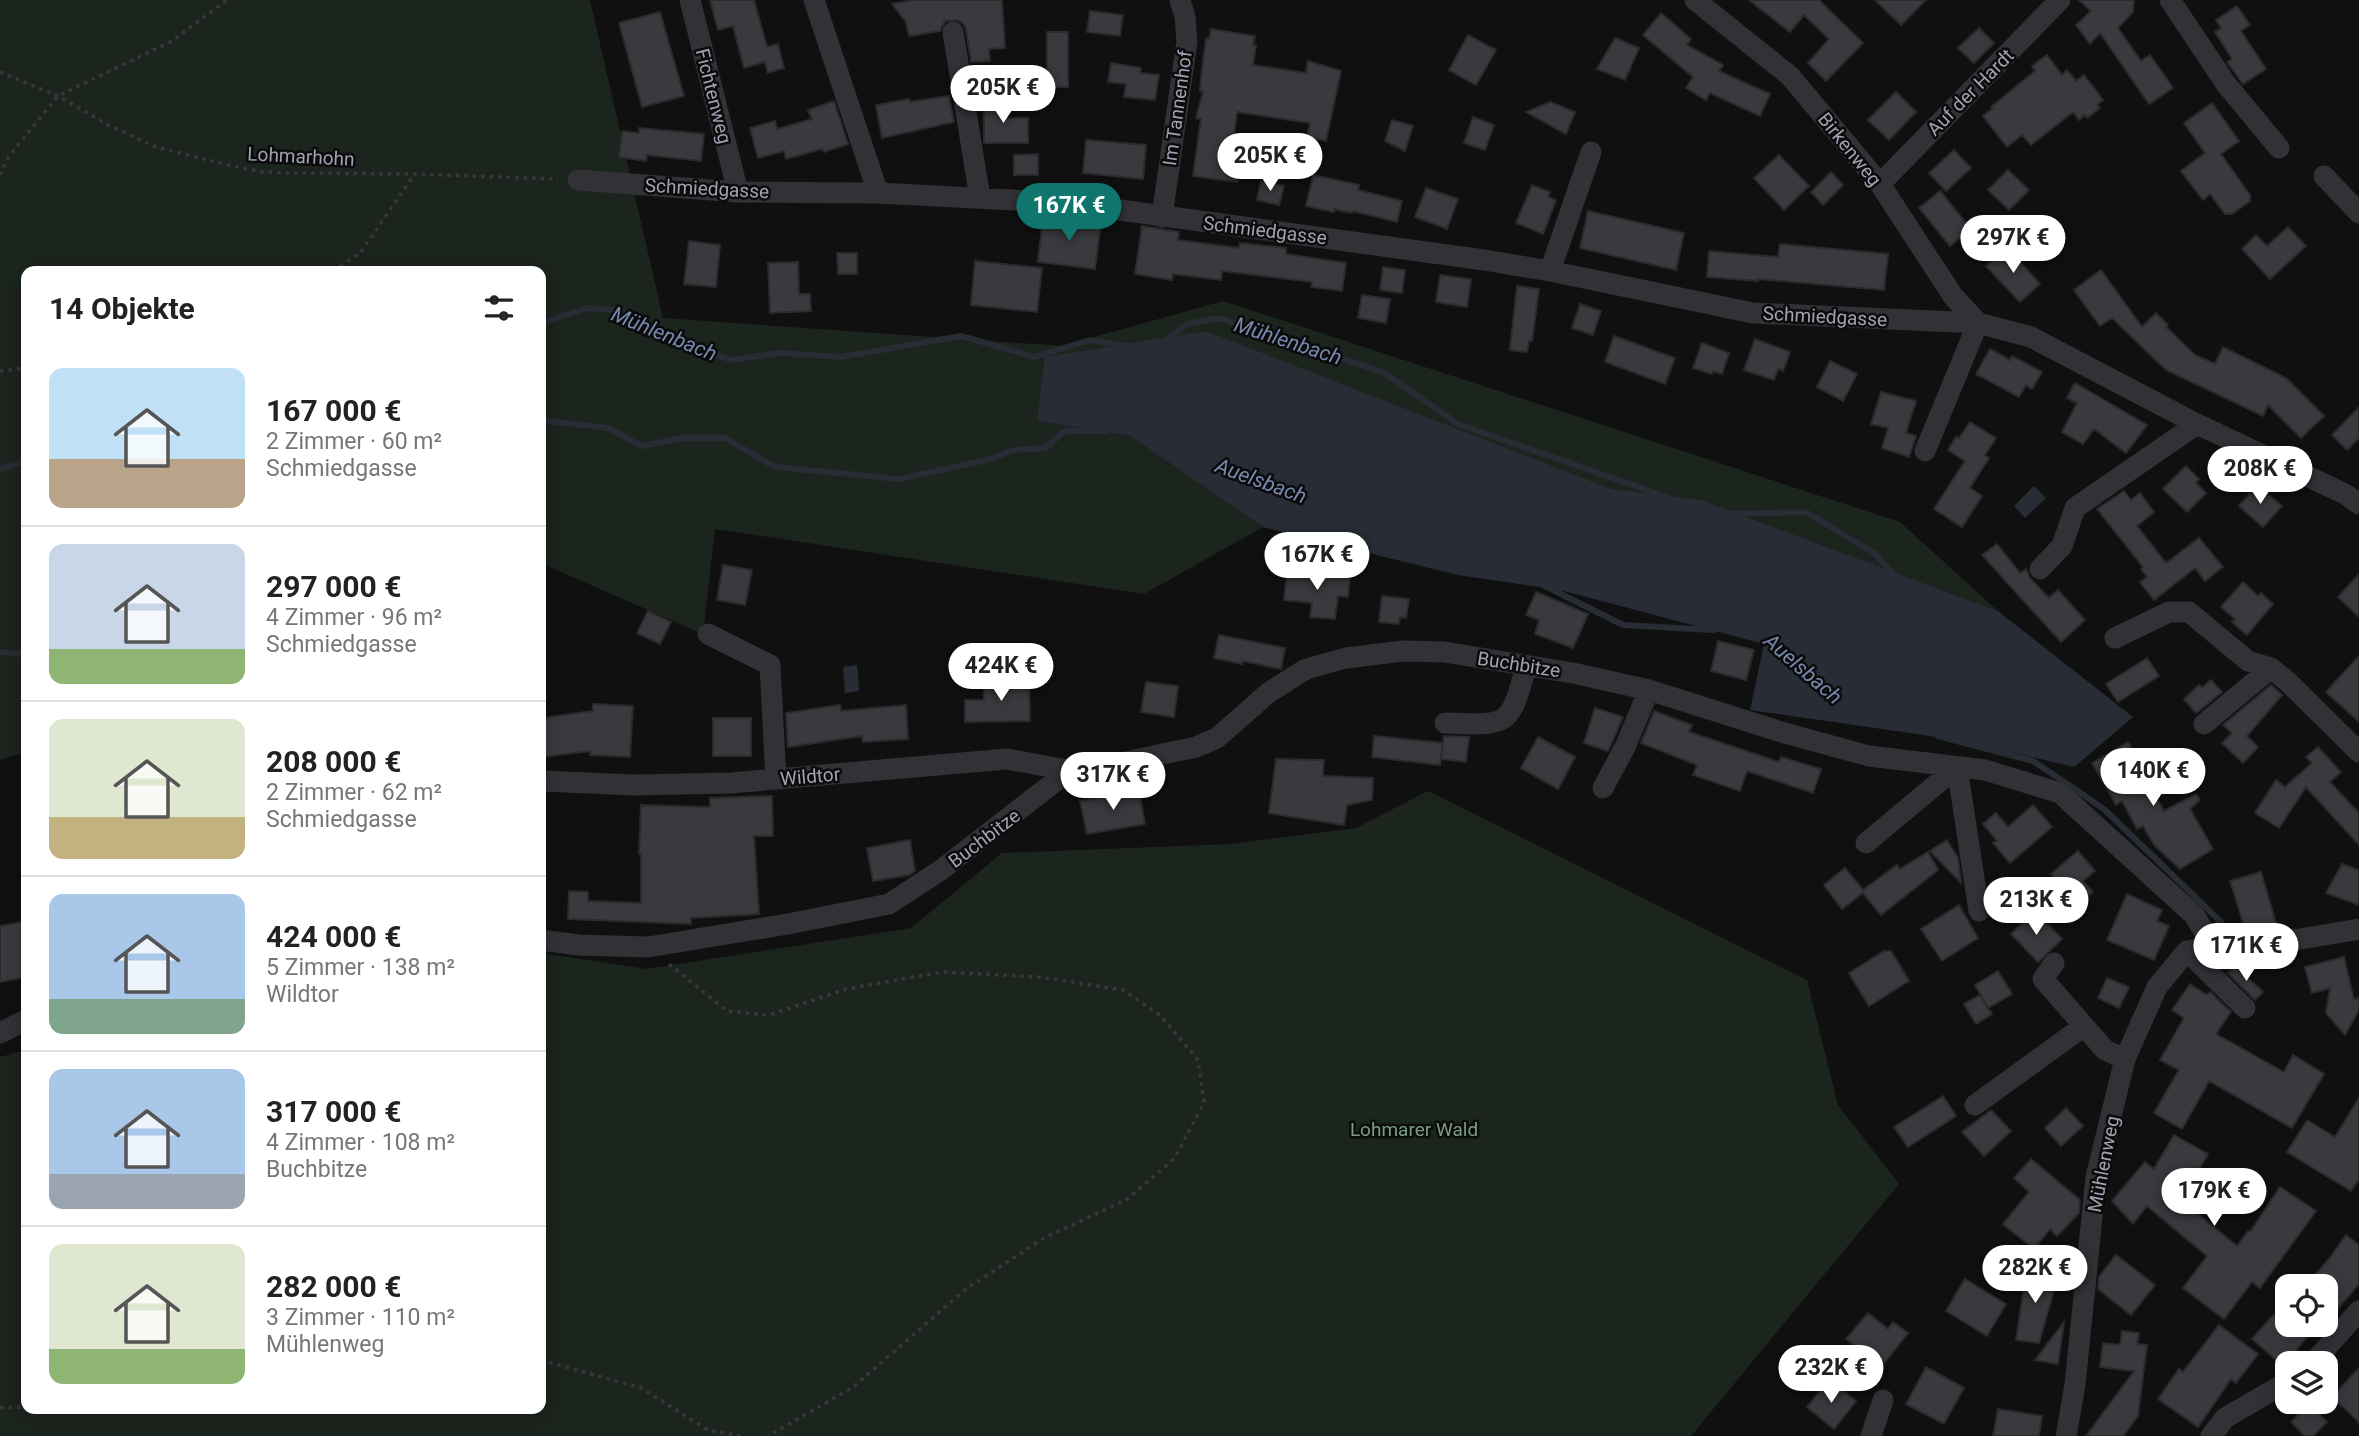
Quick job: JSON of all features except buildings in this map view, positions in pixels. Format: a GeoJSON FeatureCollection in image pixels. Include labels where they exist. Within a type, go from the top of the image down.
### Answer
{"type":"FeatureCollection","features":[{"type":"Feature","properties":{"kind":"street","name":"Fichtenweg"},"geometry":{"type":"LineString","coordinates":[[690,0],[738,192]]}},
{"type":"Feature","properties":{"kind":"street"},"geometry":{"type":"LineString","coordinates":[[814,0],[878,192]]}},
{"type":"Feature","properties":{"kind":"street","name":"Im Tannenhof"},"geometry":{"type":"LineString","coordinates":[[1162,217],[1187,41],[1180,0]]}},
{"type":"Feature","properties":{"kind":"street","name":"Birkenweg"},"geometry":{"type":"LineString","coordinates":[[1695,0],[1790,76],[1880,184],[1953,296],[1978,323]]}},
{"type":"Feature","properties":{"kind":"street","name":"Auf der Hardt"},"geometry":{"type":"LineString","coordinates":[[1880,184],[2060,0]]}},
{"type":"Feature","properties":{"kind":"street"},"geometry":{"type":"LineString","coordinates":[[2169,0],[2226,83],[2274,141],[2254,151]]}},
{"type":"Feature","properties":{"kind":"street"},"geometry":{"type":"LineString","coordinates":[[953,32],[980,198]]}},
{"type":"Feature","properties":{"kind":"street"},"geometry":{"type":"LineString","coordinates":[[1550,271],[1591,152]]}},
{"type":"Feature","properties":{"kind":"street"},"geometry":{"type":"LineString","coordinates":[[2324,176],[2359,213]]}},
{"type":"Feature","properties":{"kind":"street","name":"Schmiedgasse"},"geometry":{"type":"LineString","coordinates":[[578,180],[738,192],[878,192],[1069,202],[1550,271],[1753,313],[1978,323],[2031,337],[2197,424],[2354,492]]}},
{"type":"Feature","properties":{"kind":"street"},"geometry":{"type":"LineString","coordinates":[[1926,451],[1978,323]]}},
{"type":"Feature","properties":{"kind":"street"},"geometry":{"type":"LineString","coordinates":[[2040,569],[2062,546],[2075,508],[2197,424]]}},
{"type":"Feature","properties":{"kind":"street"},"geometry":{"type":"LineString","coordinates":[[2115,638],[2169,612],[2189,612],[2248,661],[2271,668],[2359,752]]}},
{"type":"Feature","properties":{"kind":"street"},"geometry":{"type":"LineString","coordinates":[[708,634],[770,665],[776,780]]}},
{"type":"Feature","properties":{"kind":"street","name":"Buchbitze"},"geometry":{"type":"LineString","coordinates":[[546,941],[578,945],[648,947],[889,904],[942,870],[1061,778],[1196,747],[1217,738],[1268,692],[1306,669],[1346,658],[1403,651],[1444,652],[1573,673],[1649,691],[1869,757],[1985,770],[2060,793],[2194,915],[2213,946]]}},
{"type":"Feature","properties":{"kind":"street"},"geometry":{"type":"LineString","coordinates":[[1445,723],[1502,722],[1517,704],[1526,666]]}},
{"type":"Feature","properties":{"kind":"street"},"geometry":{"type":"LineString","coordinates":[[2204,724],[2271,668]]}},
{"type":"Feature","properties":{"kind":"street"},"geometry":{"type":"LineString","coordinates":[[1603,788],[1625,747],[1649,691]]}},
{"type":"Feature","properties":{"kind":"street","name":"Wildtor"},"geometry":{"type":"LineString","coordinates":[[546,781],[634,785],[776,780],[1007,759],[1078,772]]}},
{"type":"Feature","properties":{"kind":"street"},"geometry":{"type":"LineString","coordinates":[[1866,843],[1957,767]]}},
{"type":"Feature","properties":{"kind":"street"},"geometry":{"type":"LineString","coordinates":[[1957,767],[1979,911]]}},
{"type":"Feature","properties":{"kind":"street"},"geometry":{"type":"LineString","coordinates":[[2187,951],[2213,946],[2270,944],[2359,929]]}},
{"type":"Feature","properties":{"kind":"street"},"geometry":{"type":"LineString","coordinates":[[2187,951],[2245,1008]]}},
{"type":"Feature","properties":{"kind":"street","name":"Mühlenweg"},"geometry":{"type":"LineString","coordinates":[[2066,1436],[2075,1384],[2096,1177],[2125,1059],[2157,987],[2187,951]]}},
{"type":"Feature","properties":{"kind":"street"},"geometry":{"type":"LineString","coordinates":[[2054,963],[2043,979],[2105,1050],[2125,1059]]}},
{"type":"Feature","properties":{"kind":"street"},"geometry":{"type":"LineString","coordinates":[[0,1033],[21,1022]]}},
{"type":"Feature","properties":{"kind":"street"},"geometry":{"type":"LineString","coordinates":[[1975,1105],[2084,1026]]}},
{"type":"Feature","properties":{"kind":"street"},"geometry":{"type":"LineString","coordinates":[[2324,1351],[2359,1311]]}},
{"type":"Feature","properties":{"kind":"street"},"geometry":{"type":"LineString","coordinates":[[2211,1436],[2225,1419],[2275,1389]]}},
{"type":"Feature","properties":{"kind":"street"},"geometry":{"type":"LineString","coordinates":[[1871,1436],[1883,1400]]}},
{"type":"Feature","properties":{"kind":"path"},"geometry":{"type":"LineString","coordinates":[[0,176],[9,156],[58,96],[172,41],[227,0]]}},
{"type":"Feature","properties":{"kind":"path","name":"Lohmarhohn"},"geometry":{"type":"LineString","coordinates":[[0,72],[58,96],[110,126],[156,147],[262,172],[578,180]]}},
{"type":"Feature","properties":{"kind":"path"},"geometry":{"type":"LineString","coordinates":[[340,266],[361,252],[414,174]]}},
{"type":"Feature","properties":{"kind":"path"},"geometry":{"type":"LineString","coordinates":[[0,371],[21,369]]}},
{"type":"Feature","properties":{"kind":"path"},"geometry":{"type":"LineString","coordinates":[[648,947],[727,1011],[769,1015],[846,989],[942,972],[1038,977],[1123,990],[1161,1016],[1198,1060],[1204,1102],[1174,1159],[1126,1199],[1044,1238],[966,1289],[852,1388],[768,1436]]}},
{"type":"Feature","properties":{"kind":"path"},"geometry":{"type":"LineString","coordinates":[[546,1361],[641,1388],[708,1430],[741,1436]]}},
{"type":"Feature","properties":{"kind":"path"},"geometry":{"type":"LineString","coordinates":[[0,1408],[21,1407]]}},
{"type":"Feature","properties":{"kind":"green space"},"geometry":{"type":"Polygon","coordinates":[[[0,0],[590,0],[663,318],[1062,346],[1223,301],[1900,522],[1998,611],[1702,500],[1037,421],[1130,436],[1263,527],[1144,594],[715,529],[703,634],[546,565],[546,266],[21,266],[21,754],[0,760],[0,0]]]}},
{"type":"Feature","properties":{"kind":"green space","name":"Lohmarer Wald"},"geometry":{"type":"Polygon","coordinates":[[[1428,791],[1807,980],[1838,1105],[1899,1184],[1691,1436],[0,1436],[0,1057],[21,1051],[21,1414],[546,1414],[546,954],[646,969],[911,928],[1002,853],[1230,844],[1356,828],[1428,791]]]}},
{"type":"Feature","properties":{"kind":"water"},"geometry":{"type":"Polygon","coordinates":[[[1206,331],[1611,489],[1702,500],[1998,611],[2133,717],[2074,767],[1965,741],[1750,710],[1764,644],[1560,590],[1458,575],[1263,527],[1130,436],[1037,421],[1045,357],[1206,331]]]}},
{"type":"Feature","properties":{"kind":"water"},"geometry":{"type":"Polygon","coordinates":[[[2034,486],[2046,498],[2025,518],[2014,506],[2034,486]]]}},
{"type":"Feature","properties":{"kind":"water"},"geometry":{"type":"Polygon","coordinates":[[[857,665],[859,691],[845,693],[843,667],[857,665]]]}},
{"type":"Feature","properties":{"kind":"waterway","name":"Mühlenbach"},"geometry":{"type":"LineString","coordinates":[[546,321],[588,308],[617,310],[647,323],[685,345],[731,360],[780,353],[841,357],[961,336],[1035,357],[1090,340],[1126,346]]}},
{"type":"Feature","properties":{"kind":"waterway","name":"Mühlenbach"},"geometry":{"type":"LineString","coordinates":[[1165,341],[1187,324],[1219,318],[1383,372],[1458,424],[1667,497]]}},
{"type":"Feature","properties":{"kind":"waterway","name":"Auelsbach"},"geometry":{"type":"LineString","coordinates":[[546,421],[608,428],[642,446],[682,438],[725,438],[775,467],[899,479],[987,460],[1014,450],[1046,448],[1064,431],[1106,431]]}},
{"type":"Feature","properties":{"kind":"waterway","name":"Mühlenbach"},"geometry":{"type":"LineString","coordinates":[[0,469],[21,464]]}},
{"type":"Feature","properties":{"kind":"waterway","name":"Mühlenbach"},"geometry":{"type":"LineString","coordinates":[[1731,514],[1806,512],[1874,553],[1895,576]]}},
{"type":"Feature","properties":{"kind":"waterway","name":"Auelsbach"},"geometry":{"type":"LineString","coordinates":[[1545,586],[1623,625],[1713,630]]}},
{"type":"Feature","properties":{"kind":"waterway","name":"Auelsbach"},"geometry":{"type":"LineString","coordinates":[[0,652],[21,654]]}},
{"type":"Feature","properties":{"kind":"waterway","name":"Auelsbach"},"geometry":{"type":"LineString","coordinates":[[1938,736],[2033,761],[2105,810],[2221,922]]}}]}
